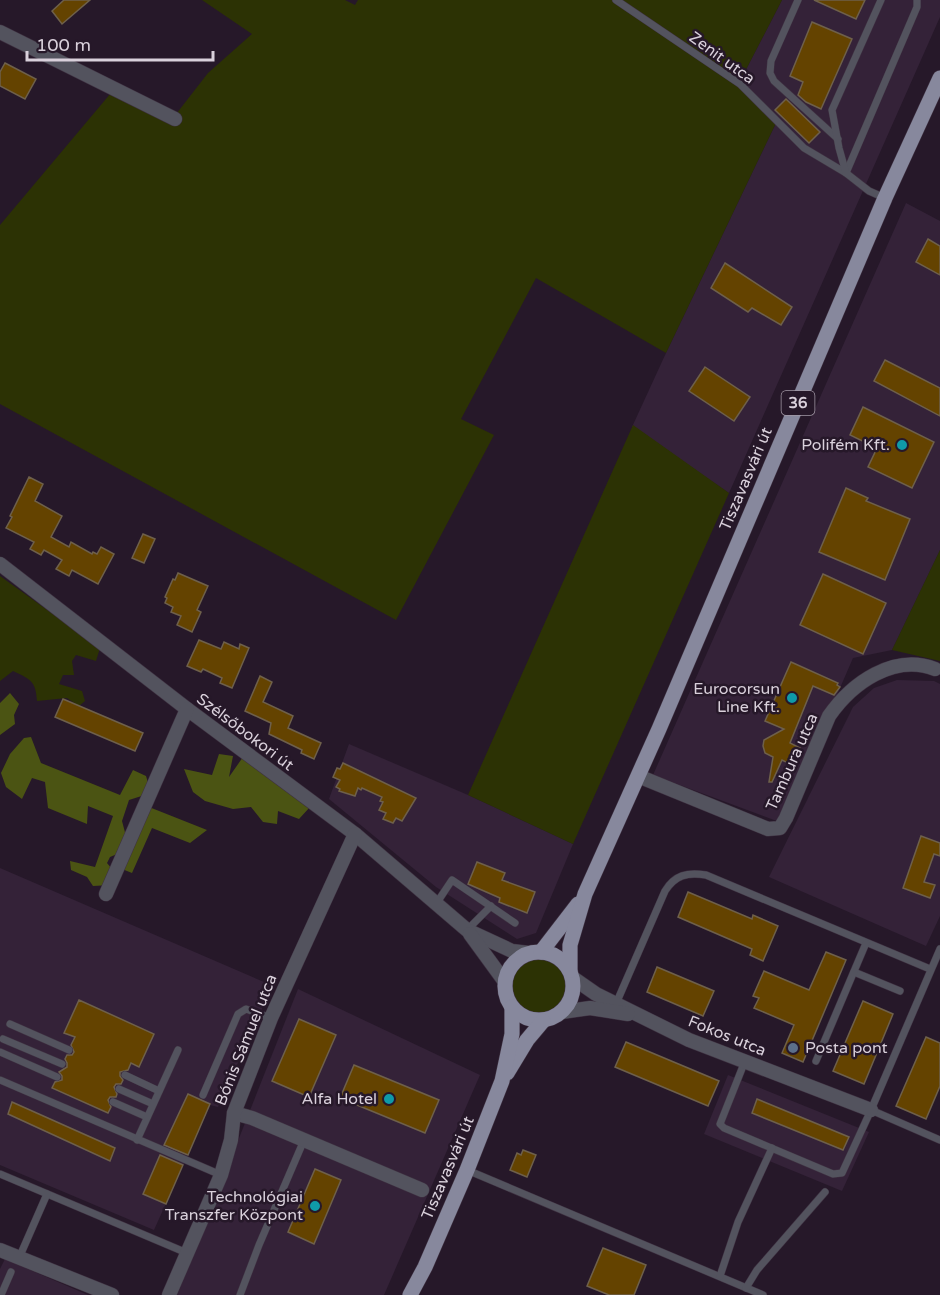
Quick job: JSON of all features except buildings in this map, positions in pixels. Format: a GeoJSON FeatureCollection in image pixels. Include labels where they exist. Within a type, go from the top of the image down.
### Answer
{"type":"FeatureCollection","features":[{"type":"Feature","properties":{"kind":"main road","name":"Tiszavasvári út"},"geometry":{"type":"LineString","coordinates":[[585,894],[638,776],[885,198],[940,78]]}},
{"type":"Feature","properties":{"kind":"main road","name":"36"},"geometry":{"type":"LineString","coordinates":[[505,982],[507,974],[516,961],[535,952],[585,894]]}},
{"type":"Feature","properties":{"kind":"main road","name":"36"},"geometry":{"type":"LineString","coordinates":[[562,1012],[572,996],[570,945],[585,894]]}},
{"type":"Feature","properties":{"kind":"main road"},"geometry":{"type":"LineString","coordinates":[[535,952],[561,959],[571,974]]}},
{"type":"Feature","properties":{"kind":"main road"},"geometry":{"type":"LineString","coordinates":[[505,982],[507,999],[516,1012],[529,1019],[543,1021]]}},
{"type":"Feature","properties":{"kind":"main road"},"geometry":{"type":"LineString","coordinates":[[502,1081],[512,1034],[512,1007]]}},
{"type":"Feature","properties":{"kind":"main road"},"geometry":{"type":"LineString","coordinates":[[502,1081],[527,1041],[543,1021],[562,1012]]}},
{"type":"Feature","properties":{"kind":"main road","name":"Tiszavasvári út"},"geometry":{"type":"LineString","coordinates":[[410,1295],[425,1267],[468,1170],[502,1081]]}},
{"type":"Feature","properties":{"kind":"main road","name":"Tiszavasvári út"},"geometry":{"type":"LineString","coordinates":[[417,1295],[425,1267]]}},
{"type":"Feature","properties":{"kind":"street"},"geometry":{"type":"LineString","coordinates":[[0,32],[175,119]]}},
{"type":"Feature","properties":{"kind":"street","name":"Szélsőbokori út"},"geometry":{"type":"LineString","coordinates":[[0,564],[187,709],[355,834],[467,930]]}},
{"type":"Feature","properties":{"kind":"street","name":"Tambura utca"},"geometry":{"type":"LineString","coordinates":[[638,776],[768,829],[780,828],[829,716],[838,703],[871,676],[888,669],[914,663],[935,669]]}},
{"type":"Feature","properties":{"kind":"street"},"geometry":{"type":"LineString","coordinates":[[106,894],[187,709]]}},
{"type":"Feature","properties":{"kind":"street","name":"Bónis Sámuel utca"},"geometry":{"type":"LineString","coordinates":[[169,1295],[220,1175],[231,1140],[234,1113],[271,1018],[355,834]]}},
{"type":"Feature","properties":{"kind":"street"},"geometry":{"type":"LineString","coordinates":[[467,930],[506,949],[535,952]]}},
{"type":"Feature","properties":{"kind":"street"},"geometry":{"type":"LineString","coordinates":[[467,930],[505,982]]}},
{"type":"Feature","properties":{"kind":"street","name":"Fokos utca"},"geometry":{"type":"LineString","coordinates":[[571,974],[611,1004],[689,1040],[871,1110]]}},
{"type":"Feature","properties":{"kind":"street"},"geometry":{"type":"LineString","coordinates":[[562,1012],[611,1004]]}},
{"type":"Feature","properties":{"kind":"street"},"geometry":{"type":"LineString","coordinates":[[234,1113],[252,1118],[422,1190]]}},
{"type":"Feature","properties":{"kind":"street"},"geometry":{"type":"LineString","coordinates":[[0,1250],[112,1295]]}},
{"type":"Feature","properties":{"kind":"lane","name":"Zenit utca"},"geometry":{"type":"LineString","coordinates":[[616,0],[740,84],[804,148],[846,173],[869,191],[885,198]]}},
{"type":"Feature","properties":{"kind":"lane"},"geometry":{"type":"LineString","coordinates":[[798,0],[771,60],[770,73],[774,81],[838,139]]}},
{"type":"Feature","properties":{"kind":"lane"},"geometry":{"type":"LineString","coordinates":[[846,173],[832,110],[881,0]]}},
{"type":"Feature","properties":{"kind":"lane"},"geometry":{"type":"LineString","coordinates":[[846,173],[917,7],[917,0]]}},
{"type":"Feature","properties":{"kind":"lane"},"geometry":{"type":"LineString","coordinates":[[611,1004],[671,880],[682,874],[706,875],[930,969]]}},
{"type":"Feature","properties":{"kind":"lane"},"geometry":{"type":"LineString","coordinates":[[436,905],[452,879],[515,922]]}},
{"type":"Feature","properties":{"kind":"lane"},"geometry":{"type":"LineString","coordinates":[[467,930],[491,906]]}},
{"type":"Feature","properties":{"kind":"lane"},"geometry":{"type":"LineString","coordinates":[[816,1061],[866,943]]}},
{"type":"Feature","properties":{"kind":"lane"},"geometry":{"type":"LineString","coordinates":[[745,1061],[720,1124],[724,1128],[772,1148],[838,1174],[842,1173],[940,949]]}},
{"type":"Feature","properties":{"kind":"lane"},"geometry":{"type":"LineString","coordinates":[[854,972],[900,991]]}},
{"type":"Feature","properties":{"kind":"lane"},"geometry":{"type":"LineString","coordinates":[[203,1095],[238,1014],[246,1009],[271,1018]]}},
{"type":"Feature","properties":{"kind":"lane"},"geometry":{"type":"LineString","coordinates":[[10,1024],[69,1050]]}},
{"type":"Feature","properties":{"kind":"lane"},"geometry":{"type":"LineString","coordinates":[[3,1039],[62,1064]]}},
{"type":"Feature","properties":{"kind":"lane"},"geometry":{"type":"LineString","coordinates":[[137,1140],[178,1050]]}},
{"type":"Feature","properties":{"kind":"lane"},"geometry":{"type":"LineString","coordinates":[[0,1053],[57,1077]]}},
{"type":"Feature","properties":{"kind":"lane"},"geometry":{"type":"LineString","coordinates":[[125,1075],[159,1091]]}},
{"type":"Feature","properties":{"kind":"lane"},"geometry":{"type":"LineString","coordinates":[[0,1080],[220,1175]]}},
{"type":"Feature","properties":{"kind":"lane"},"geometry":{"type":"LineString","coordinates":[[119,1089],[153,1104]]}},
{"type":"Feature","properties":{"kind":"lane"},"geometry":{"type":"LineString","coordinates":[[113,1102],[147,1117]]}},
{"type":"Feature","properties":{"kind":"lane","name":"Fokos utca"},"geometry":{"type":"LineString","coordinates":[[871,1110],[940,1140]]}},
{"type":"Feature","properties":{"kind":"lane"},"geometry":{"type":"LineString","coordinates":[[240,1295],[304,1140]]}},
{"type":"Feature","properties":{"kind":"lane"},"geometry":{"type":"LineString","coordinates":[[720,1276],[738,1222],[772,1148]]}},
{"type":"Feature","properties":{"kind":"lane"},"geometry":{"type":"LineString","coordinates":[[468,1170],[763,1295]]}},
{"type":"Feature","properties":{"kind":"lane"},"geometry":{"type":"LineString","coordinates":[[0,1174],[187,1253]]}},
{"type":"Feature","properties":{"kind":"lane"},"geometry":{"type":"LineString","coordinates":[[746,1288],[757,1270],[825,1192]]}},
{"type":"Feature","properties":{"kind":"lane"},"geometry":{"type":"LineString","coordinates":[[19,1259],[47,1194]]}},
{"type":"Feature","properties":{"kind":"lane"},"geometry":{"type":"LineString","coordinates":[[1,1295],[11,1272]]}},
{"type":"Feature","properties":{"kind":"shaded area"},"geometry":{"type":"Polygon","coordinates":[[[782,0],[940,0],[940,17],[729,493],[632,427],[776,123],[738,85],[782,0]]]}},
{"type":"Feature","properties":{"kind":"shaded area"},"geometry":{"type":"Polygon","coordinates":[[[906,203],[940,221],[940,550],[892,650],[853,658],[782,822],[653,775],[906,203]]]}},
{"type":"Feature","properties":{"kind":"shaded area"},"geometry":{"type":"Polygon","coordinates":[[[897,680],[934,681],[940,684],[940,916],[926,946],[769,877],[853,707],[874,688],[897,680]]]}},
{"type":"Feature","properties":{"kind":"shaded area"},"geometry":{"type":"Polygon","coordinates":[[[349,744],[468,795],[573,844],[536,933],[517,939],[436,887],[329,799],[349,744]]]}},
{"type":"Feature","properties":{"kind":"shaded area"},"geometry":{"type":"Polygon","coordinates":[[[0,868],[271,985],[218,1107],[210,1105],[154,1230],[0,1165],[0,868]]]}},
{"type":"Feature","properties":{"kind":"shaded area"},"geometry":{"type":"Polygon","coordinates":[[[298,989],[480,1075],[384,1295],[177,1295],[298,989]]]}},
{"type":"Feature","properties":{"kind":"shaded area"},"geometry":{"type":"Polygon","coordinates":[[[728,1075],[869,1132],[842,1191],[704,1134],[728,1075]]]}},
{"type":"Feature","properties":{"kind":"shaded area"},"geometry":{"type":"Polygon","coordinates":[[[5,1259],[88,1295],[0,1295],[0,1269],[5,1259]]]}},
{"type":"Feature","properties":{"kind":"green space"},"geometry":{"type":"Polygon","coordinates":[[[202,0],[345,0],[355,5],[358,0],[782,0],[738,85],[776,123],[666,353],[536,278],[461,419],[494,435],[396,620],[0,404],[0,225],[116,87],[173,118],[208,73],[252,34],[202,0]]]}},
{"type":"Feature","properties":{"kind":"green space"},"geometry":{"type":"Polygon","coordinates":[[[633,425],[729,493],[573,844],[468,795],[633,425]]]}},
{"type":"Feature","properties":{"kind":"green space"},"geometry":{"type":"Polygon","coordinates":[[[940,550],[940,661],[892,650],[940,550]]]}},
{"type":"Feature","properties":{"kind":"green space"},"geometry":{"type":"Polygon","coordinates":[[[0,576],[100,648],[96,661],[76,655],[72,661],[74,675],[63,675],[59,684],[82,691],[85,701],[79,706],[67,698],[37,701],[31,682],[13,671],[0,681],[0,576]]]}},
{"type":"Feature","properties":{"kind":"green space"},"geometry":{"type":"Polygon","coordinates":[[[10,693],[19,704],[14,715],[15,724],[0,735],[0,703],[10,693]]]}},
{"type":"Feature","properties":{"kind":"green space"},"geometry":{"type":"Polygon","coordinates":[[[31,737],[41,763],[120,795],[133,770],[146,776],[151,793],[129,800],[122,821],[127,840],[122,852],[110,857],[107,863],[116,874],[111,885],[93,886],[87,877],[71,870],[70,861],[95,867],[113,816],[88,806],[87,824],[48,808],[45,782],[32,778],[22,799],[6,787],[1,773],[10,754],[24,738],[31,737]]]}},
{"type":"Feature","properties":{"kind":"green space"},"geometry":{"type":"Polygon","coordinates":[[[219,754],[233,756],[229,777],[243,757],[310,807],[299,819],[278,811],[277,824],[263,822],[251,807],[233,809],[205,801],[193,792],[184,769],[212,775],[219,754]]]}},
{"type":"Feature","properties":{"kind":"green space"},"geometry":{"type":"Polygon","coordinates":[[[149,807],[207,830],[190,843],[152,828],[132,873],[122,869],[149,807]]]}},
{"type":"Feature","properties":{"kind":"green space"},"geometry":{"type":"Polygon","coordinates":[[[540,958],[555,963],[563,971],[568,986],[563,1001],[555,1009],[540,1014],[525,1009],[517,1001],[512,986],[517,971],[525,963],[540,958]]]}},
{"type":"Feature","properties":{"kind":"place","name":"Polifém Kft."},"geometry":{"type":"Point","coordinates":[902,445]}},
{"type":"Feature","properties":{"kind":"place","name":"Eurocorsun Line Kft."},"geometry":{"type":"Point","coordinates":[792,698]}},
{"type":"Feature","properties":{"kind":"place","name":"Posta pont"},"geometry":{"type":"Point","coordinates":[793,1048]}},
{"type":"Feature","properties":{"kind":"place","name":"Alfa Hotel"},"geometry":{"type":"Point","coordinates":[389,1099]}},
{"type":"Feature","properties":{"kind":"place","name":"Technológiai Transzfer Központ"},"geometry":{"type":"Point","coordinates":[315,1206]}}]}
